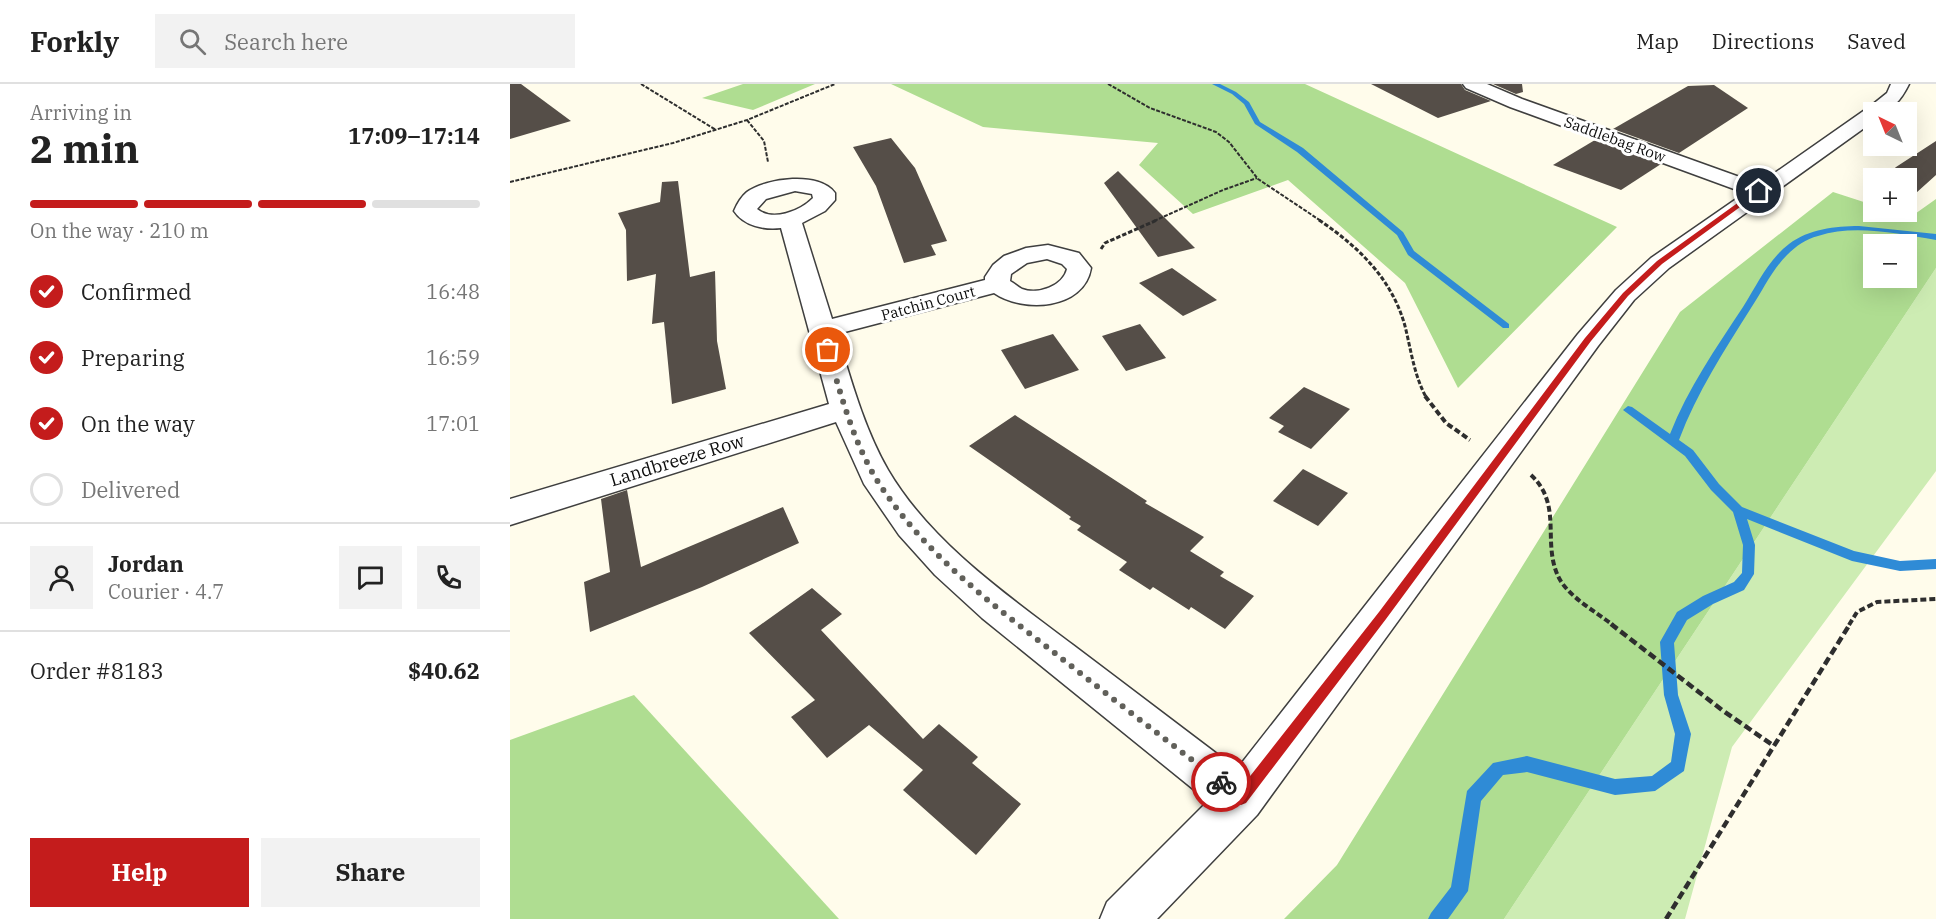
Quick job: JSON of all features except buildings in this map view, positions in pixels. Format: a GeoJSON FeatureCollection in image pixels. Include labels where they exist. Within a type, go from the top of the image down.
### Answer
{"type":"FeatureCollection","features":[{"type":"Feature","properties":{"kind":"street","name":"Saddlebag Row"},"geometry":{"type":"LineString","coordinates":[[1472,84],[1516,103],[1759,191]]}},
{"type":"Feature","properties":{"kind":"street"},"geometry":{"type":"LineString","coordinates":[[1124,919],[1241,798],[1501,458],[1588,340],[1625,295],[1660,262],[1878,109],[1894,96],[1900,84]]}},
{"type":"Feature","properties":{"kind":"street"},"geometry":{"type":"LineString","coordinates":[[808,185],[819,188],[824,194],[824,200],[820,206],[790,219],[760,220],[750,217],[745,211],[747,204],[754,198],[776,188],[808,185]]}},
{"type":"Feature","properties":{"kind":"street"},"geometry":{"type":"LineString","coordinates":[[790,219],[845,409],[875,476],[912,526],[948,565],[995,607],[1241,798]]}},
{"type":"Feature","properties":{"kind":"street","name":"Patchin Court"},"geometry":{"type":"LineString","coordinates":[[1048,252],[1061,254],[1078,265],[1081,272],[1079,279],[1064,291],[1038,298],[1012,295],[998,284],[997,277],[1001,269],[1021,256],[1048,252]]}},
{"type":"Feature","properties":{"kind":"street","name":"Patchin Court"},"geometry":{"type":"LineString","coordinates":[[822,330],[998,284]]}},
{"type":"Feature","properties":{"kind":"street","name":"Landbreeze Row"},"geometry":{"type":"LineString","coordinates":[[510,512],[845,409]]}},
{"type":"Feature","properties":{"kind":"path"},"geometry":{"type":"LineString","coordinates":[[641,84],[716,130]]}},
{"type":"Feature","properties":{"kind":"path"},"geometry":{"type":"LineString","coordinates":[[510,182],[622,157],[716,130],[747,120],[835,84]]}},
{"type":"Feature","properties":{"kind":"path"},"geometry":{"type":"LineString","coordinates":[[1108,84],[1158,112],[1214,130],[1231,144],[1257,178],[1330,227],[1368,260],[1386,282],[1396,304],[1422,392],[1431,406],[1457,432],[1535,477],[1545,490],[1551,517],[1558,576],[1573,594],[1722,710],[1774,746]]}},
{"type":"Feature","properties":{"kind":"path"},"geometry":{"type":"LineString","coordinates":[[747,120],[764,141],[771,181],[776,188]]}},
{"type":"Feature","properties":{"kind":"path"},"geometry":{"type":"LineString","coordinates":[[1078,265],[1093,257],[1105,243],[1223,190],[1257,178]]}},
{"type":"Feature","properties":{"kind":"path"},"geometry":{"type":"LineString","coordinates":[[1666,919],[1857,612],[1876,602],[1936,599]]}},
{"type":"Feature","properties":{"kind":"green space"},"geometry":{"type":"Polygon","coordinates":[[[743,84],[815,84],[753,110],[702,98],[743,84]]]}},
{"type":"Feature","properties":{"kind":"green space"},"geometry":{"type":"Polygon","coordinates":[[[891,84],[1305,84],[1617,227],[1458,388],[1405,283],[1288,180],[1193,214],[1139,165],[1158,143],[983,127],[891,84]]]}},
{"type":"Feature","properties":{"kind":"green space"},"geometry":{"type":"Polygon","coordinates":[[[1833,192],[1863,202],[1863,222],[1917,222],[1917,212],[1936,199],[1936,268],[1504,919],[1284,919],[1337,865],[1680,312],[1833,192]]]}},
{"type":"Feature","properties":{"kind":"green space"},"geometry":{"type":"Polygon","coordinates":[[[1936,268],[1936,471],[1732,747],[1685,919],[1504,919],[1936,268]]]}},
{"type":"Feature","properties":{"kind":"green space"},"geometry":{"type":"Polygon","coordinates":[[[634,695],[839,919],[510,919],[510,740],[634,695]]]}},
{"type":"Feature","properties":{"kind":"waterway"},"geometry":{"type":"LineString","coordinates":[[1215,84],[1234,93],[1247,103],[1257,123],[1300,150],[1400,234],[1411,253],[1506,326]]}},
{"type":"Feature","properties":{"kind":"waterway"},"geometry":{"type":"LineString","coordinates":[[1673,441],[1688,404],[1706,371],[1767,274],[1792,246],[1814,234],[1829,230],[1859,228],[1936,237]]}},
{"type":"Feature","properties":{"kind":"waterway"},"geometry":{"type":"LineString","coordinates":[[1628,410],[1689,453],[1715,487],[1738,510]]}},
{"type":"Feature","properties":{"kind":"waterway"},"geometry":{"type":"LineString","coordinates":[[1437,919],[1459,891],[1473,797],[1499,768],[1527,764],[1615,787],[1655,783],[1678,766],[1683,734],[1671,695],[1667,642],[1682,616],[1708,600],[1739,586],[1748,574],[1749,545],[1738,510]]}},
{"type":"Feature","properties":{"kind":"waterway"},"geometry":{"type":"LineString","coordinates":[[1738,510],[1852,556],[1900,566],[1936,564]]}},
{"type":"Feature","properties":{"kind":"way so far"},"geometry":{"type":"LineString","coordinates":[[828,350],[845,409],[875,476],[912,526],[948,565],[995,607],[1221,782]]}},
{"type":"Feature","properties":{"kind":"route"},"geometry":{"type":"LineString","coordinates":[[1221,782],[1241,798],[1382,615],[1588,340],[1625,295],[1660,262],[1759,191]]}}]}
